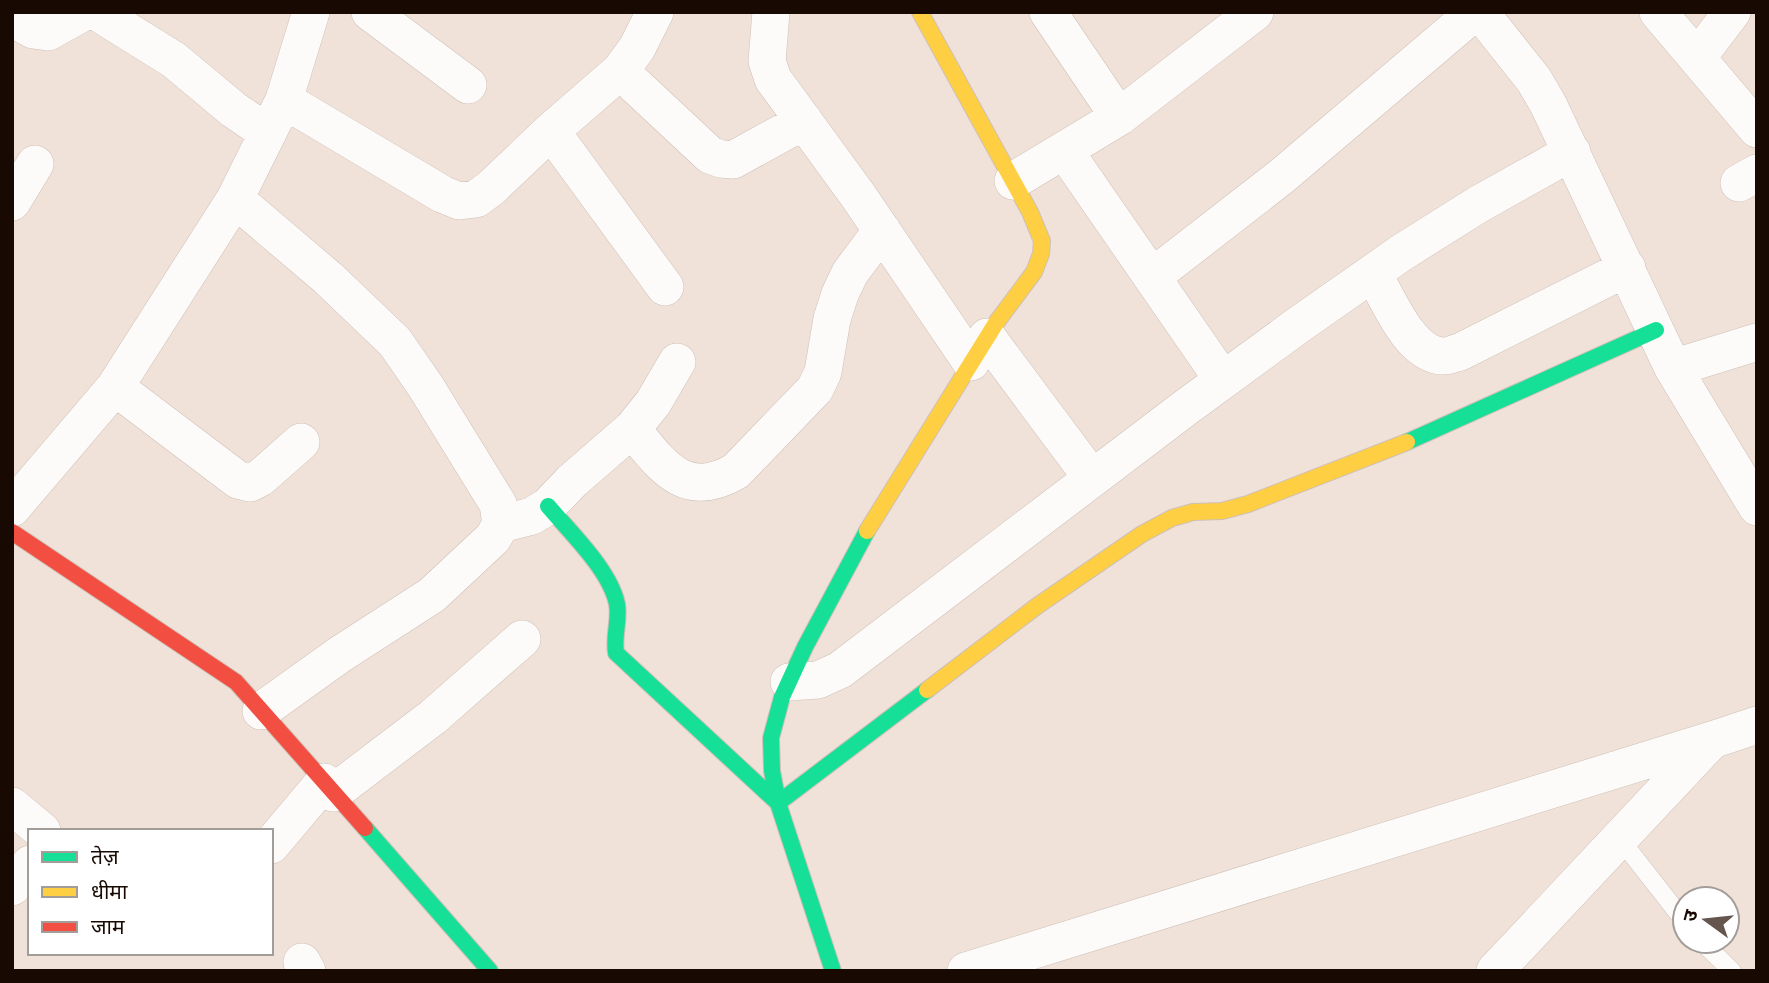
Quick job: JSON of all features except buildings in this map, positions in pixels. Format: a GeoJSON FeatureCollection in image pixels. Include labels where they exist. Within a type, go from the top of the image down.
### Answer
{"type":"FeatureCollection","features":[{"type":"Feature","properties":{"kind":"street"},"geometry":{"type":"LineString","coordinates":[[12,18],[33,30],[48,32],[84,12]]}},
{"type":"Feature","properties":{"kind":"street"},"geometry":{"type":"LineString","coordinates":[[97,12],[174,60],[234,110],[268,133]]}},
{"type":"Feature","properties":{"kind":"street"},"geometry":{"type":"LineString","coordinates":[[12,508],[115,387],[235,199],[284,100],[311,12]]}},
{"type":"Feature","properties":{"kind":"street"},"geometry":{"type":"LineString","coordinates":[[370,12],[468,85]]}},
{"type":"Feature","properties":{"kind":"street"},"geometry":{"type":"LineString","coordinates":[[771,12],[767,61],[773,79],[882,230],[979,349],[1092,478]]}},
{"type":"Feature","properties":{"kind":"street"},"geometry":{"type":"LineString","coordinates":[[833,971],[778,803],[772,771],[771,738],[782,697],[804,647],[879,508],[979,349],[1034,272],[1041,254],[1042,241],[1013,181],[920,12]]}},
{"type":"Feature","properties":{"kind":"street"},"geometry":{"type":"LineString","coordinates":[[1048,12],[1119,117]]}},
{"type":"Feature","properties":{"kind":"street"},"geometry":{"type":"LineString","coordinates":[[1013,181],[1119,117],[1255,12]]}},
{"type":"Feature","properties":{"kind":"street"},"geometry":{"type":"LineString","coordinates":[[1152,277],[1282,176],[1475,12]]}},
{"type":"Feature","properties":{"kind":"street"},"geometry":{"type":"LineString","coordinates":[[1480,12],[1534,80],[1548,104],[1673,368],[1745,464],[1757,507]]}},
{"type":"Feature","properties":{"kind":"street"},"geometry":{"type":"LineString","coordinates":[[1658,12],[1757,130]]}},
{"type":"Feature","properties":{"kind":"street"},"geometry":{"type":"LineString","coordinates":[[1696,58],[1732,12]]}},
{"type":"Feature","properties":{"kind":"street"},"geometry":{"type":"LineString","coordinates":[[284,100],[442,194],[460,201],[476,199],[620,71],[637,48],[654,13]]}},
{"type":"Feature","properties":{"kind":"street"},"geometry":{"type":"LineString","coordinates":[[620,71],[710,155],[721,159],[733,160],[804,121]]}},
{"type":"Feature","properties":{"kind":"street"},"geometry":{"type":"LineString","coordinates":[[551,131],[665,287]]}},
{"type":"Feature","properties":{"kind":"street"},"geometry":{"type":"LineString","coordinates":[[1064,150],[1223,380]]}},
{"type":"Feature","properties":{"kind":"street"},"geometry":{"type":"LineString","coordinates":[[789,682],[818,680],[839,670],[1223,380],[1373,273],[1479,204],[1572,152]]}},
{"type":"Feature","properties":{"kind":"street"},"geometry":{"type":"LineString","coordinates":[[12,202],[35,164]]}},
{"type":"Feature","properties":{"kind":"street"},"geometry":{"type":"LineString","coordinates":[[235,199],[328,278],[395,342],[499,504],[501,524],[493,538],[432,595],[339,655],[261,711]]}},
{"type":"Feature","properties":{"kind":"street"},"geometry":{"type":"LineString","coordinates":[[632,429],[661,465],[675,477],[707,482],[720,480],[736,471],[815,389],[824,372],[832,319],[841,294],[850,273],[882,230]]}},
{"type":"Feature","properties":{"kind":"street"},"geometry":{"type":"LineString","coordinates":[[1373,273],[1410,337],[1424,351],[1444,356],[1461,352],[1627,268]]}},
{"type":"Feature","properties":{"kind":"street"},"geometry":{"type":"LineString","coordinates":[[778,803],[1037,606],[1142,534],[1172,518],[1193,512],[1222,511],[1248,504],[1416,438],[1656,331]]}},
{"type":"Feature","properties":{"kind":"street"},"geometry":{"type":"LineString","coordinates":[[1673,368],[1757,342]]}},
{"type":"Feature","properties":{"kind":"street"},"geometry":{"type":"LineString","coordinates":[[501,524],[532,516],[548,506],[572,481],[632,429],[653,402],[677,362]]}},
{"type":"Feature","properties":{"kind":"street"},"geometry":{"type":"LineString","coordinates":[[115,387],[238,480],[250,483],[261,478],[301,442]]}},
{"type":"Feature","properties":{"kind":"street"},"geometry":{"type":"LineString","coordinates":[[548,506],[594,561],[612,593],[617,605],[612,639],[616,653],[778,803]]}},
{"type":"Feature","properties":{"kind":"street"},"geometry":{"type":"LineString","coordinates":[[12,532],[236,682],[490,971]]}},
{"type":"Feature","properties":{"kind":"street"},"geometry":{"type":"LineString","coordinates":[[273,843],[329,787],[433,717],[522,639]]}},
{"type":"Feature","properties":{"kind":"street"},"geometry":{"type":"LineString","coordinates":[[966,971],[1050,960],[1757,725]]}},
{"type":"Feature","properties":{"kind":"street"},"geometry":{"type":"LineString","coordinates":[[1495,971],[1712,740]]}},
{"type":"Feature","properties":{"kind":"street"},"geometry":{"type":"LineString","coordinates":[[12,806],[40,829]]}},
{"type":"Feature","properties":{"kind":"street"},"geometry":{"type":"LineString","coordinates":[[12,887],[28,867]]}},
{"type":"Feature","properties":{"kind":"lane"},"geometry":{"type":"LineString","coordinates":[[1620,838],[1671,904]]}},
{"type":"Feature","properties":{"kind":"lane"},"geometry":{"type":"LineString","coordinates":[[1715,955],[1732,971]]}},
{"type":"Feature","properties":{"kind":"traffic: fast"},"geometry":{"type":"LineString","coordinates":[[1407,442],[1656,330]]}},
{"type":"Feature","properties":{"kind":"traffic: fast"},"geometry":{"type":"LineString","coordinates":[[548,506],[598,565],[613,591],[618,610],[616,653],[778,803],[927,690]]}},
{"type":"Feature","properties":{"kind":"traffic: fast"},"geometry":{"type":"LineString","coordinates":[[833,971],[778,803],[772,771],[771,738],[782,697],[805,647],[867,531]]}},
{"type":"Feature","properties":{"kind":"traffic: fast"},"geometry":{"type":"LineString","coordinates":[[365,828],[490,971]]}},
{"type":"Feature","properties":{"kind":"traffic: slow"},"geometry":{"type":"LineString","coordinates":[[867,531],[996,323],[1034,272],[1041,254],[1042,241],[1030,212],[920,12]]}},
{"type":"Feature","properties":{"kind":"traffic: slow"},"geometry":{"type":"LineString","coordinates":[[927,690],[1037,606],[1142,534],[1172,518],[1193,512],[1222,511],[1248,504],[1407,442]]}},
{"type":"Feature","properties":{"kind":"traffic: jam"},"geometry":{"type":"LineString","coordinates":[[12,532],[236,682],[365,828]]}}]}
